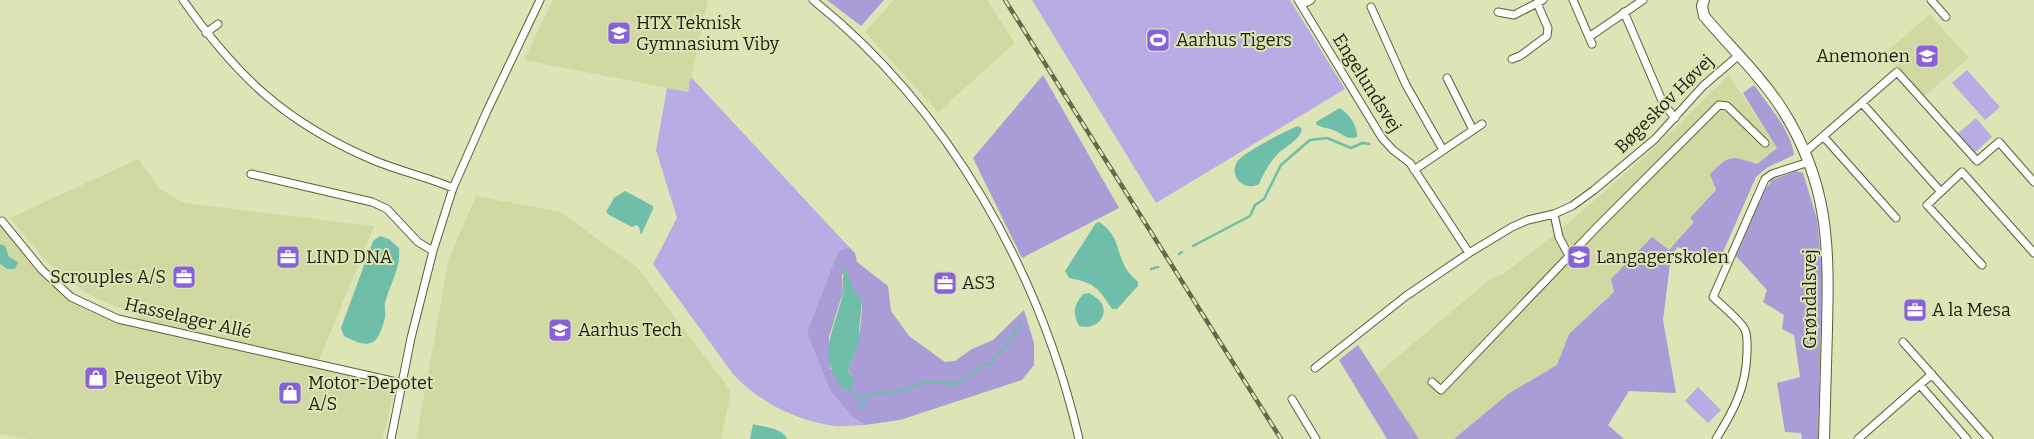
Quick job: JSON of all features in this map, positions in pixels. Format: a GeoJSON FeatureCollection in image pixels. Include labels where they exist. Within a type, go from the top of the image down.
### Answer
{"type":"FeatureCollection","features":[{"type":"Feature","properties":{"kind":"street"},"geometry":{"type":"LineString","coordinates":[[183,0],[206,33],[230,62],[251,83],[301,123],[375,161],[453,188]]}},
{"type":"Feature","properties":{"kind":"street"},"geometry":{"type":"LineString","coordinates":[[391,438],[401,383],[433,251],[453,188],[540,0]]}},
{"type":"Feature","properties":{"kind":"street"},"geometry":{"type":"LineString","coordinates":[[813,0],[892,74],[949,144],[973,182],[1017,265],[1041,319],[1062,380],[1079,439]]}},
{"type":"Feature","properties":{"kind":"street","name":"Engelundsvej"},"geometry":{"type":"LineString","coordinates":[[1311,0],[1300,3],[1382,138],[1387,145],[1410,163],[1469,253]]}},
{"type":"Feature","properties":{"kind":"street"},"geometry":{"type":"LineString","coordinates":[[1573,0],[1592,44]]}},
{"type":"Feature","properties":{"kind":"street"},"geometry":{"type":"LineString","coordinates":[[1589,37],[1643,0]]}},
{"type":"Feature","properties":{"kind":"street","name":"Bøgeskov Høvej"},"geometry":{"type":"LineString","coordinates":[[1315,368],[1406,296],[1469,253],[1512,227],[1528,220],[1554,214],[1572,206],[1624,167],[1655,139],[1703,86],[1739,55],[1704,16],[1702,6],[1704,0]]}},
{"type":"Feature","properties":{"kind":"street"},"geometry":{"type":"LineString","coordinates":[[1931,0],[1946,17]]}},
{"type":"Feature","properties":{"kind":"street"},"geometry":{"type":"LineString","coordinates":[[1498,12],[1514,15],[1540,2],[1548,28],[1547,36],[1512,60]]}},
{"type":"Feature","properties":{"kind":"street","name":"Engelundsvej"},"geometry":{"type":"LineString","coordinates":[[1371,7],[1406,85],[1443,150]]}},
{"type":"Feature","properties":{"kind":"street"},"geometry":{"type":"LineString","coordinates":[[1624,12],[1663,103],[1676,118]]}},
{"type":"Feature","properties":{"kind":"street"},"geometry":{"type":"LineString","coordinates":[[206,33],[218,24]]}},
{"type":"Feature","properties":{"kind":"street","name":"Grøndalsvej"},"geometry":{"type":"LineString","coordinates":[[1739,55],[1782,108],[1807,157],[1820,195],[1828,248],[1824,439]]}},
{"type":"Feature","properties":{"kind":"street"},"geometry":{"type":"LineString","coordinates":[[1716,439],[1740,395],[1744,378],[1747,346],[1745,329],[1713,297],[1762,183],[1772,174],[1807,157],[1823,136],[1897,72],[1978,161],[1999,142],[2034,182]]}},
{"type":"Feature","properties":{"kind":"street"},"geometry":{"type":"LineString","coordinates":[[1448,78],[1472,130]]}},
{"type":"Feature","properties":{"kind":"street"},"geometry":{"type":"LineString","coordinates":[[1862,103],[1941,192]]}},
{"type":"Feature","properties":{"kind":"street"},"geometry":{"type":"LineString","coordinates":[[1432,382],[1441,390],[1719,105],[1727,106],[1765,143]]}},
{"type":"Feature","properties":{"kind":"street"},"geometry":{"type":"LineString","coordinates":[[1414,170],[1482,124]]}},
{"type":"Feature","properties":{"kind":"street"},"geometry":{"type":"LineString","coordinates":[[1823,136],[1896,218]]}},
{"type":"Feature","properties":{"kind":"street"},"geometry":{"type":"LineString","coordinates":[[1982,265],[1927,204],[1962,172],[2034,253]]}},
{"type":"Feature","properties":{"kind":"street"},"geometry":{"type":"LineString","coordinates":[[251,174],[372,202],[387,209],[418,242],[433,251]]}},
{"type":"Feature","properties":{"kind":"street"},"geometry":{"type":"LineString","coordinates":[[1554,214],[1559,237],[1570,256]]}},
{"type":"Feature","properties":{"kind":"street","name":"Hasselager Allé"},"geometry":{"type":"LineString","coordinates":[[2,221],[42,270],[71,296],[88,306],[118,319],[401,383]]}},
{"type":"Feature","properties":{"kind":"street"},"geometry":{"type":"LineString","coordinates":[[1903,342],[1990,439]]}},
{"type":"Feature","properties":{"kind":"street"},"geometry":{"type":"LineString","coordinates":[[1862,438],[1932,374]]}},
{"type":"Feature","properties":{"kind":"street"},"geometry":{"type":"LineString","coordinates":[[1920,385],[1967,439]]}},
{"type":"Feature","properties":{"kind":"street"},"geometry":{"type":"LineString","coordinates":[[1292,399],[1316,439]]}},
{"type":"Feature","properties":{"kind":"shaded area","name":"HTX Teknisk Gymnasium Viby"},"geometry":{"type":"Polygon","coordinates":[[[553,0],[708,0],[688,92],[524,60],[553,0]]]}},
{"type":"Feature","properties":{"kind":"shaded area"},"geometry":{"type":"Polygon","coordinates":[[[827,0],[884,0],[861,26],[827,0]]]}},
{"type":"Feature","properties":{"kind":"shaded area"},"geometry":{"type":"Polygon","coordinates":[[[894,0],[987,0],[1015,43],[938,112],[865,32],[894,0]]]}},
{"type":"Feature","properties":{"kind":"shaded area"},"geometry":{"type":"Polygon","coordinates":[[[1032,0],[1290,0],[1345,89],[1156,203],[1032,0]]]}},
{"type":"Feature","properties":{"kind":"shaded area","name":"Anemonen"},"geometry":{"type":"Polygon","coordinates":[[[1930,14],[1969,58],[1923,97],[1885,53],[1930,14]]]}},
{"type":"Feature","properties":{"kind":"shaded area"},"geometry":{"type":"Polygon","coordinates":[[[1967,70],[2000,107],[1985,120],[1952,83],[1967,70]]]}},
{"type":"Feature","properties":{"kind":"shaded area"},"geometry":{"type":"Polygon","coordinates":[[[1043,75],[1119,208],[1022,258],[973,158],[1043,75]]]}},
{"type":"Feature","properties":{"kind":"shaded area","name":"Langagerskolen"},"geometry":{"type":"Polygon","coordinates":[[[1729,75],[1777,147],[1757,164],[1732,157],[1724,160],[1710,174],[1716,190],[1690,218],[1694,222],[1669,250],[1652,237],[1614,292],[1569,334],[1557,365],[1508,394],[1454,439],[1419,439],[1377,374],[1489,280],[1503,274],[1554,235],[1649,153],[1729,75]]]}},
{"type":"Feature","properties":{"kind":"shaded area"},"geometry":{"type":"Polygon","coordinates":[[[691,77],[849,247],[838,251],[807,332],[853,417],[865,425],[834,426],[806,420],[779,409],[754,393],[733,374],[653,264],[677,218],[656,150],[667,88],[688,92],[691,77]]]}},
{"type":"Feature","properties":{"kind":"shaded area"},"geometry":{"type":"Polygon","coordinates":[[[1754,85],[1784,127],[1794,155],[1768,167],[1756,177],[1719,261],[1677,247],[1670,264],[1663,320],[1676,393],[1629,391],[1608,425],[1624,439],[1454,439],[1508,394],[1557,365],[1569,334],[1614,292],[1611,279],[1652,237],[1669,250],[1694,222],[1690,218],[1716,190],[1710,174],[1722,162],[1727,159],[1736,158],[1757,164],[1777,148],[1743,93],[1754,85]]]}},
{"type":"Feature","properties":{"kind":"shaded area"},"geometry":{"type":"Polygon","coordinates":[[[1976,118],[1992,137],[1974,153],[1957,134],[1976,118]]]}},
{"type":"Feature","properties":{"kind":"shaded area"},"geometry":{"type":"Polygon","coordinates":[[[138,159],[160,189],[184,203],[374,226],[316,368],[394,387],[383,439],[28,439],[0,434],[0,226],[29,262],[58,290],[77,305],[97,315],[131,327],[137,315],[95,298],[68,281],[42,257],[10,218],[138,159]]]}},
{"type":"Feature","properties":{"kind":"shaded area"},"geometry":{"type":"Polygon","coordinates":[[[1796,171],[1803,173],[1817,219],[1822,271],[1818,439],[1802,439],[1801,433],[1785,432],[1777,383],[1800,377],[1794,335],[1782,329],[1784,315],[1763,302],[1767,290],[1736,256],[1765,190],[1772,180],[1796,171]]]}},
{"type":"Feature","properties":{"kind":"shaded area","name":"Aarhus Tech"},"geometry":{"type":"Polygon","coordinates":[[[476,196],[560,212],[638,268],[731,391],[721,439],[416,439],[449,258],[476,196]]]}},
{"type":"Feature","properties":{"kind":"shaded area"},"geometry":{"type":"Polygon","coordinates":[[[849,247],[855,253],[857,262],[888,286],[891,311],[909,336],[945,362],[955,361],[972,349],[993,340],[1024,310],[1034,343],[1034,365],[1022,380],[900,420],[865,425],[853,417],[830,390],[807,332],[838,251],[849,247]],[[847,269],[842,275],[843,292],[829,337],[830,369],[852,375],[848,371],[859,337],[862,300],[848,278],[847,269]]]}},
{"type":"Feature","properties":{"kind":"shaded area"},"geometry":{"type":"Polygon","coordinates":[[[1358,345],[1419,439],[1387,439],[1339,360],[1358,345]]]}},
{"type":"Feature","properties":{"kind":"shaded area"},"geometry":{"type":"Polygon","coordinates":[[[1698,387],[1721,410],[1708,423],[1685,401],[1698,387]]]}},
{"type":"Feature","properties":{"kind":"water"},"geometry":{"type":"Polygon","coordinates":[[[1340,108],[1352,121],[1357,137],[1347,137],[1317,125],[1316,122],[1340,108]]]}},
{"type":"Feature","properties":{"kind":"water"},"geometry":{"type":"Polygon","coordinates":[[[1298,126],[1302,129],[1298,137],[1273,159],[1259,184],[1248,186],[1239,182],[1236,178],[1235,168],[1241,158],[1266,142],[1298,126]]]}},
{"type":"Feature","properties":{"kind":"water"},"geometry":{"type":"Polygon","coordinates":[[[625,191],[653,206],[641,235],[639,227],[636,225],[632,227],[606,212],[614,198],[625,191]]]}},
{"type":"Feature","properties":{"kind":"water"},"geometry":{"type":"Polygon","coordinates":[[[1099,222],[1111,233],[1127,270],[1138,282],[1138,286],[1117,309],[1112,309],[1095,287],[1069,278],[1065,271],[1096,223],[1099,222]]]}},
{"type":"Feature","properties":{"kind":"water"},"geometry":{"type":"Polygon","coordinates":[[[380,236],[389,239],[399,248],[399,256],[395,276],[385,303],[385,318],[380,332],[373,342],[366,344],[344,336],[341,328],[373,241],[380,236]]]}},
{"type":"Feature","properties":{"kind":"water"},"geometry":{"type":"Polygon","coordinates":[[[0,244],[5,246],[9,257],[18,262],[15,269],[7,269],[0,264],[0,244]]]}},
{"type":"Feature","properties":{"kind":"water"},"geometry":{"type":"Polygon","coordinates":[[[846,267],[853,288],[862,300],[860,340],[848,371],[854,379],[853,384],[846,391],[836,379],[830,367],[828,355],[829,344],[843,293],[843,276],[846,267]]]}},
{"type":"Feature","properties":{"kind":"water"},"geometry":{"type":"Polygon","coordinates":[[[1089,293],[1102,304],[1103,314],[1101,319],[1094,325],[1079,326],[1075,317],[1075,309],[1083,294],[1089,293]]]}},
{"type":"Feature","properties":{"kind":"water"},"geometry":{"type":"Polygon","coordinates":[[[753,424],[777,430],[785,435],[787,439],[750,439],[753,424]]]}},
{"type":"Feature","properties":{"kind":"waterway"},"geometry":{"type":"LineString","coordinates":[[1193,246],[1250,216],[1255,205],[1264,199],[1281,165],[1310,140],[1327,138],[1351,148],[1362,143],[1369,144]]}},
{"type":"Feature","properties":{"kind":"waterway"},"geometry":{"type":"LineString","coordinates":[[1151,269],[1158,267]]}},
{"type":"Feature","properties":{"kind":"waterway"},"geometry":{"type":"LineString","coordinates":[[849,387],[857,397],[864,397],[906,390],[923,382],[955,384],[973,374],[982,365],[990,364],[1011,339],[1021,323]]}},
{"type":"Feature","properties":{"kind":"waterway"},"geometry":{"type":"LineString","coordinates":[[858,407],[863,405],[865,397]]}},
{"type":"Feature","properties":{"kind":"railway"},"geometry":{"type":"LineString","coordinates":[[1005,0],[1281,439]]}},
{"type":"Feature","properties":{"kind":"place","name":"HTX Teknisk Gymnasium Viby"},"geometry":{"type":"Point","coordinates":[619,33]}},
{"type":"Feature","properties":{"kind":"place","name":"Aarhus Tigers"},"geometry":{"type":"Point","coordinates":[1158,40]}},
{"type":"Feature","properties":{"kind":"place","name":"Anemonen"},"geometry":{"type":"Point","coordinates":[1927,56]}},
{"type":"Feature","properties":{"kind":"place","name":"LIND DNA"},"geometry":{"type":"Point","coordinates":[288,257]}},
{"type":"Feature","properties":{"kind":"place","name":"Langagerskolen"},"geometry":{"type":"Point","coordinates":[1579,257]}},
{"type":"Feature","properties":{"kind":"place","name":"Scrouples A/S"},"geometry":{"type":"Point","coordinates":[184,277]}},
{"type":"Feature","properties":{"kind":"place","name":"AS3"},"geometry":{"type":"Point","coordinates":[945,283]}},
{"type":"Feature","properties":{"kind":"place","name":"A la Mesa"},"geometry":{"type":"Point","coordinates":[1915,310]}},
{"type":"Feature","properties":{"kind":"place","name":"Aarhus Tech"},"geometry":{"type":"Point","coordinates":[560,330]}},
{"type":"Feature","properties":{"kind":"place","name":"Peugeot Viby"},"geometry":{"type":"Point","coordinates":[96,378]}},
{"type":"Feature","properties":{"kind":"place","name":"Motor-Depotet A/S"},"geometry":{"type":"Point","coordinates":[290,393]}}]}
